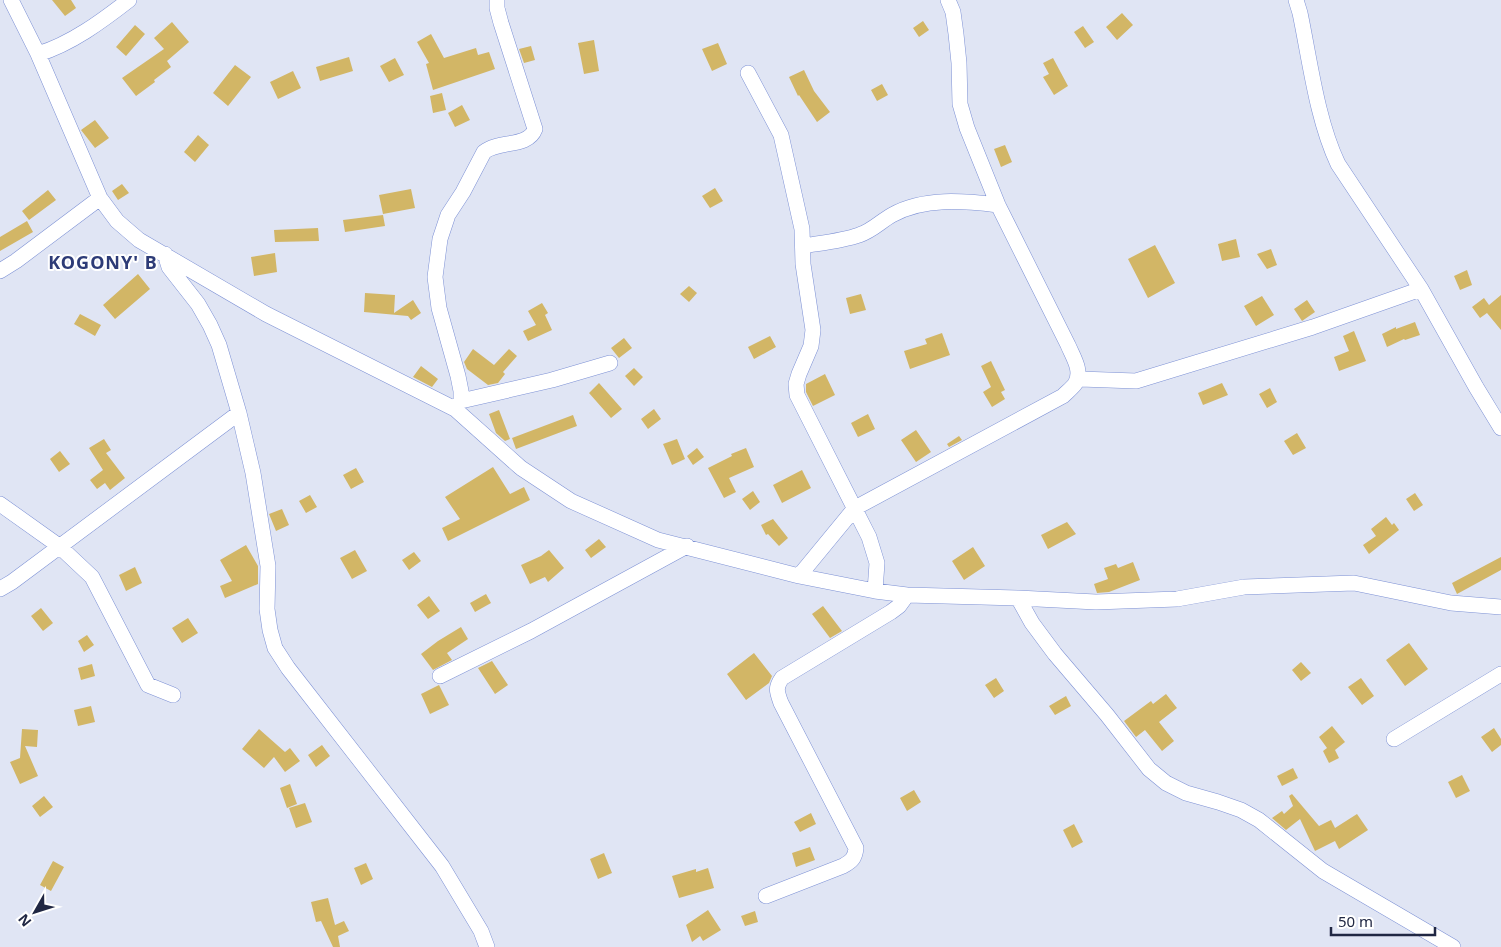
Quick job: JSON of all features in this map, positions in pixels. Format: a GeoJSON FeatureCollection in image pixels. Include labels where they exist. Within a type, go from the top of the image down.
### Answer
{"type":"FeatureCollection","features":[{"type":"Feature","properties":{"kind":"street"},"geometry":{"type":"LineString","coordinates":[[10,0],[38,54],[100,198],[117,222],[139,240],[266,314],[458,404],[522,468],[571,501],[658,540],[799,576],[907,595],[1096,602],[1177,599],[1244,587],[1354,583],[1451,603],[1501,607]]}},
{"type":"Feature","properties":{"kind":"street"},"geometry":{"type":"LineString","coordinates":[[38,54],[67,42],[113,13],[129,0]]}},
{"type":"Feature","properties":{"kind":"street"},"geometry":{"type":"LineString","coordinates":[[458,404],[458,376],[439,308],[435,277],[440,239],[448,215],[484,152],[489,148],[528,139],[533,135],[535,129],[501,22],[497,0]]}},
{"type":"Feature","properties":{"kind":"street"},"geometry":{"type":"LineString","coordinates":[[799,576],[855,508],[1063,396],[1075,384],[1078,375],[1077,364],[998,205],[967,128],[960,104],[956,34],[953,12],[948,0]]}},
{"type":"Feature","properties":{"kind":"street"},"geometry":{"type":"LineString","coordinates":[[1296,0],[1323,121],[1338,164],[1421,289],[1501,428]]}},
{"type":"Feature","properties":{"kind":"street"},"geometry":{"type":"LineString","coordinates":[[748,73],[781,135],[802,228],[804,273],[813,330],[811,346],[796,384],[797,395],[869,537],[877,563],[876,591]]}},
{"type":"Feature","properties":{"kind":"street"},"geometry":{"type":"LineString","coordinates":[[0,271],[100,198]]}},
{"type":"Feature","properties":{"kind":"street"},"geometry":{"type":"LineString","coordinates":[[802,246],[860,235],[906,209],[931,203],[959,201],[998,205]]}},
{"type":"Feature","properties":{"kind":"street"},"geometry":{"type":"LineString","coordinates":[[164,254],[169,267],[198,304],[210,324],[219,345],[239,414],[253,473],[268,566],[267,609],[275,648],[288,668],[442,866],[481,931],[487,947]]}},
{"type":"Feature","properties":{"kind":"street"},"geometry":{"type":"LineString","coordinates":[[1078,375],[1080,379],[1136,381],[1313,327],[1421,289]]}},
{"type":"Feature","properties":{"kind":"street"},"geometry":{"type":"LineString","coordinates":[[458,404],[610,363]]}},
{"type":"Feature","properties":{"kind":"street"},"geometry":{"type":"LineString","coordinates":[[0,588],[12,582],[239,414]]}},
{"type":"Feature","properties":{"kind":"street"},"geometry":{"type":"LineString","coordinates":[[0,504],[59,546],[92,577],[148,685],[173,695]]}},
{"type":"Feature","properties":{"kind":"street"},"geometry":{"type":"LineString","coordinates":[[440,676],[531,631],[686,546]]}},
{"type":"Feature","properties":{"kind":"street"},"geometry":{"type":"LineString","coordinates":[[766,896],[852,862],[856,848],[781,703],[777,692],[777,684],[782,678],[891,612],[899,606],[907,595]]}},
{"type":"Feature","properties":{"kind":"street"},"geometry":{"type":"LineString","coordinates":[[1018,598],[1032,622],[1055,654],[1107,715],[1149,769],[1166,783],[1186,793],[1233,808],[1260,820],[1323,871],[1453,947]]}},
{"type":"Feature","properties":{"kind":"street"},"geometry":{"type":"LineString","coordinates":[[1394,739],[1501,674]]}},
{"type":"Feature","properties":{"kind":"building"},"geometry":{"type":"Polygon","coordinates":[[[52,0],[71,0],[76,8],[65,16],[52,0]]]}},
{"type":"Feature","properties":{"kind":"building"},"geometry":{"type":"Polygon","coordinates":[[[1122,13],[1133,25],[1117,40],[1106,27],[1122,13]]]}},
{"type":"Feature","properties":{"kind":"building"},"geometry":{"type":"Polygon","coordinates":[[[923,21],[929,30],[919,37],[913,28],[923,21]]]}},
{"type":"Feature","properties":{"kind":"building"},"geometry":{"type":"Polygon","coordinates":[[[172,22],[189,42],[167,61],[171,67],[136,96],[122,78],[164,49],[154,38],[172,22]]]}},
{"type":"Feature","properties":{"kind":"building"},"geometry":{"type":"Polygon","coordinates":[[[135,25],[145,34],[126,56],[116,47],[135,25]]]}},
{"type":"Feature","properties":{"kind":"building"},"geometry":{"type":"Polygon","coordinates":[[[1083,26],[1094,42],[1085,48],[1074,32],[1083,26]]]}},
{"type":"Feature","properties":{"kind":"building"},"geometry":{"type":"Polygon","coordinates":[[[431,34],[444,58],[476,48],[478,55],[489,52],[495,69],[433,90],[426,64],[429,63],[417,42],[431,34]]]}},
{"type":"Feature","properties":{"kind":"building"},"geometry":{"type":"Polygon","coordinates":[[[594,40],[599,71],[584,74],[578,43],[594,40]]]}},
{"type":"Feature","properties":{"kind":"building"},"geometry":{"type":"Polygon","coordinates":[[[718,43],[727,64],[712,71],[702,49],[718,43]]]}},
{"type":"Feature","properties":{"kind":"building"},"geometry":{"type":"Polygon","coordinates":[[[531,46],[535,60],[524,63],[519,49],[531,46]]]}},
{"type":"Feature","properties":{"kind":"building"},"geometry":{"type":"Polygon","coordinates":[[[349,57],[353,71],[320,81],[316,67],[349,57]]]}},
{"type":"Feature","properties":{"kind":"building"},"geometry":{"type":"Polygon","coordinates":[[[395,58],[404,75],[389,82],[380,66],[395,58]]]}},
{"type":"Feature","properties":{"kind":"building"},"geometry":{"type":"Polygon","coordinates":[[[1053,58],[1068,86],[1054,95],[1043,77],[1049,74],[1043,63],[1053,58]]]}},
{"type":"Feature","properties":{"kind":"building"},"geometry":{"type":"Polygon","coordinates":[[[235,65],[251,77],[228,106],[213,93],[235,65]]]}},
{"type":"Feature","properties":{"kind":"building"},"geometry":{"type":"Polygon","coordinates":[[[804,70],[814,91],[830,112],[817,122],[798,96],[789,77],[804,70]]]}},
{"type":"Feature","properties":{"kind":"building"},"geometry":{"type":"Polygon","coordinates":[[[293,71],[301,88],[278,99],[270,82],[293,71]]]}},
{"type":"Feature","properties":{"kind":"building"},"geometry":{"type":"Polygon","coordinates":[[[882,84],[888,95],[877,101],[871,90],[882,84]]]}},
{"type":"Feature","properties":{"kind":"building"},"geometry":{"type":"Polygon","coordinates":[[[442,93],[446,110],[433,113],[430,96],[442,93]]]}},
{"type":"Feature","properties":{"kind":"building"},"geometry":{"type":"Polygon","coordinates":[[[462,105],[470,120],[455,127],[448,113],[462,105]]]}},
{"type":"Feature","properties":{"kind":"building"},"geometry":{"type":"Polygon","coordinates":[[[95,120],[109,138],[95,148],[81,130],[95,120]]]}},
{"type":"Feature","properties":{"kind":"building"},"geometry":{"type":"Polygon","coordinates":[[[198,135],[209,145],[195,162],[184,152],[198,135]]]}},
{"type":"Feature","properties":{"kind":"building"},"geometry":{"type":"Polygon","coordinates":[[[1005,145],[1012,162],[1001,167],[994,149],[1005,145]]]}},
{"type":"Feature","properties":{"kind":"building"},"geometry":{"type":"Polygon","coordinates":[[[122,184],[129,193],[118,200],[112,191],[122,184]]]}},
{"type":"Feature","properties":{"kind":"building"},"geometry":{"type":"Polygon","coordinates":[[[715,188],[723,201],[710,208],[702,196],[715,188]]]}},
{"type":"Feature","properties":{"kind":"building"},"geometry":{"type":"Polygon","coordinates":[[[411,189],[415,208],[383,214],[379,195],[411,189]]]}},
{"type":"Feature","properties":{"kind":"building"},"geometry":{"type":"Polygon","coordinates":[[[48,190],[56,200],[29,220],[22,211],[48,190]]]}},
{"type":"Feature","properties":{"kind":"building"},"geometry":{"type":"Polygon","coordinates":[[[383,215],[385,226],[345,232],[343,220],[383,215]]]}},
{"type":"Feature","properties":{"kind":"building"},"geometry":{"type":"Polygon","coordinates":[[[27,221],[33,232],[0,251],[0,237],[27,221]]]}},
{"type":"Feature","properties":{"kind":"building"},"geometry":{"type":"Polygon","coordinates":[[[318,228],[319,241],[275,242],[274,230],[318,228]]]}},
{"type":"Feature","properties":{"kind":"building"},"geometry":{"type":"Polygon","coordinates":[[[1236,239],[1240,257],[1222,261],[1218,244],[1236,239]]]}},
{"type":"Feature","properties":{"kind":"building"},"geometry":{"type":"Polygon","coordinates":[[[1155,245],[1175,283],[1148,298],[1128,259],[1155,245]]]}},
{"type":"Feature","properties":{"kind":"building"},"geometry":{"type":"Polygon","coordinates":[[[1271,249],[1277,265],[1267,269],[1257,254],[1271,249]]]}},
{"type":"Feature","properties":{"kind":"building"},"geometry":{"type":"Polygon","coordinates":[[[275,253],[277,272],[254,276],[251,257],[275,253]]]}},
{"type":"Feature","properties":{"kind":"building"},"geometry":{"type":"Polygon","coordinates":[[[1467,270],[1472,285],[1460,290],[1454,276],[1467,270]]]}},
{"type":"Feature","properties":{"kind":"building"},"geometry":{"type":"Polygon","coordinates":[[[138,274],[150,289],[115,319],[103,305],[138,274]]]}},
{"type":"Feature","properties":{"kind":"building"},"geometry":{"type":"Polygon","coordinates":[[[689,286],[697,293],[689,302],[680,294],[689,286]]]}},
{"type":"Feature","properties":{"kind":"building"},"geometry":{"type":"Polygon","coordinates":[[[365,293],[395,295],[394,313],[413,300],[421,313],[411,320],[408,316],[364,312],[365,293]]]}},
{"type":"Feature","properties":{"kind":"building"},"geometry":{"type":"Polygon","coordinates":[[[861,294],[866,310],[850,314],[846,298],[861,294]]]}},
{"type":"Feature","properties":{"kind":"building"},"geometry":{"type":"Polygon","coordinates":[[[1501,295],[1501,330],[1487,313],[1480,318],[1472,307],[1484,298],[1489,305],[1501,295]]]}},
{"type":"Feature","properties":{"kind":"building"},"geometry":{"type":"Polygon","coordinates":[[[1262,296],[1274,315],[1256,326],[1244,306],[1262,296]]]}},
{"type":"Feature","properties":{"kind":"building"},"geometry":{"type":"Polygon","coordinates":[[[1307,300],[1315,312],[1302,321],[1294,309],[1307,300]]]}},
{"type":"Feature","properties":{"kind":"building"},"geometry":{"type":"Polygon","coordinates":[[[542,303],[548,313],[545,315],[552,330],[528,341],[523,331],[536,325],[528,311],[542,303]]]}},
{"type":"Feature","properties":{"kind":"building"},"geometry":{"type":"Polygon","coordinates":[[[80,314],[101,325],[95,336],[74,324],[80,314]]]}},
{"type":"Feature","properties":{"kind":"building"},"geometry":{"type":"Polygon","coordinates":[[[1415,322],[1420,335],[1404,339],[1387,347],[1382,334],[1396,327],[1396,329],[1415,322]]]}},
{"type":"Feature","properties":{"kind":"building"},"geometry":{"type":"Polygon","coordinates":[[[1354,331],[1366,361],[1339,371],[1334,357],[1349,351],[1343,336],[1354,331]]]}},
{"type":"Feature","properties":{"kind":"building"},"geometry":{"type":"Polygon","coordinates":[[[942,333],[950,355],[910,369],[904,351],[927,344],[925,339],[942,333]]]}},
{"type":"Feature","properties":{"kind":"building"},"geometry":{"type":"Polygon","coordinates":[[[770,336],[776,347],[754,359],[748,347],[770,336]]]}},
{"type":"Feature","properties":{"kind":"building"},"geometry":{"type":"Polygon","coordinates":[[[624,338],[632,348],[619,358],[611,348],[624,338]]]}},
{"type":"Feature","properties":{"kind":"building"},"geometry":{"type":"Polygon","coordinates":[[[473,349],[494,365],[509,349],[517,356],[503,372],[505,374],[498,383],[488,385],[467,369],[464,362],[473,349]]]}},
{"type":"Feature","properties":{"kind":"building"},"geometry":{"type":"Polygon","coordinates":[[[991,361],[1005,390],[1001,392],[1005,399],[992,407],[983,392],[991,387],[981,366],[991,361]]]}},
{"type":"Feature","properties":{"kind":"building"},"geometry":{"type":"Polygon","coordinates":[[[421,366],[438,379],[432,387],[413,377],[421,366]]]}},
{"type":"Feature","properties":{"kind":"building"},"geometry":{"type":"Polygon","coordinates":[[[634,368],[643,377],[634,386],[625,376],[634,368]]]}},
{"type":"Feature","properties":{"kind":"building"},"geometry":{"type":"Polygon","coordinates":[[[825,374],[835,395],[813,406],[806,392],[806,384],[825,374]]]}},
{"type":"Feature","properties":{"kind":"building"},"geometry":{"type":"Polygon","coordinates":[[[599,383],[622,409],[611,418],[589,393],[599,383]]]}},
{"type":"Feature","properties":{"kind":"building"},"geometry":{"type":"Polygon","coordinates":[[[1222,383],[1228,395],[1203,405],[1198,393],[1222,383]]]}},
{"type":"Feature","properties":{"kind":"building"},"geometry":{"type":"Polygon","coordinates":[[[1270,388],[1277,402],[1267,408],[1259,394],[1270,388]]]}},
{"type":"Feature","properties":{"kind":"building"},"geometry":{"type":"Polygon","coordinates":[[[654,409],[661,419],[648,429],[641,419],[654,409]]]}},
{"type":"Feature","properties":{"kind":"building"},"geometry":{"type":"Polygon","coordinates":[[[499,410],[510,439],[505,441],[496,433],[489,414],[499,410]]]}},
{"type":"Feature","properties":{"kind":"building"},"geometry":{"type":"Polygon","coordinates":[[[868,414],[875,429],[858,437],[851,423],[868,414]]]}},
{"type":"Feature","properties":{"kind":"building"},"geometry":{"type":"Polygon","coordinates":[[[573,415],[577,426],[516,449],[512,438],[573,415]]]}},
{"type":"Feature","properties":{"kind":"building"},"geometry":{"type":"Polygon","coordinates":[[[916,430],[931,452],[916,462],[901,440],[916,430]]]}},
{"type":"Feature","properties":{"kind":"building"},"geometry":{"type":"Polygon","coordinates":[[[1297,433],[1306,448],[1293,455],[1284,441],[1297,433]]]}},
{"type":"Feature","properties":{"kind":"building"},"geometry":{"type":"Polygon","coordinates":[[[959,436],[962,440],[949,447],[947,444],[959,436]]]}},
{"type":"Feature","properties":{"kind":"building"},"geometry":{"type":"Polygon","coordinates":[[[104,439],[111,450],[106,453],[125,478],[110,490],[105,483],[97,489],[90,480],[103,470],[89,448],[104,439]]]}},
{"type":"Feature","properties":{"kind":"building"},"geometry":{"type":"Polygon","coordinates":[[[677,439],[685,459],[672,465],[663,444],[677,439]]]}},
{"type":"Feature","properties":{"kind":"building"},"geometry":{"type":"Polygon","coordinates":[[[697,448],[704,457],[693,465],[687,456],[697,448]]]}},
{"type":"Feature","properties":{"kind":"building"},"geometry":{"type":"Polygon","coordinates":[[[746,448],[754,467],[729,478],[736,492],[724,498],[708,468],[732,456],[731,454],[746,448]]]}},
{"type":"Feature","properties":{"kind":"building"},"geometry":{"type":"Polygon","coordinates":[[[60,451],[70,464],[59,472],[50,459],[60,451]]]}},
{"type":"Feature","properties":{"kind":"building"},"geometry":{"type":"Polygon","coordinates":[[[493,467],[510,494],[524,487],[530,500],[448,541],[442,528],[460,519],[445,497],[493,467]]]}},
{"type":"Feature","properties":{"kind":"building"},"geometry":{"type":"Polygon","coordinates":[[[356,468],[364,482],[351,489],[343,475],[356,468]]]}},
{"type":"Feature","properties":{"kind":"building"},"geometry":{"type":"Polygon","coordinates":[[[802,470],[811,488],[782,503],[773,485],[802,470]]]}},
{"type":"Feature","properties":{"kind":"building"},"geometry":{"type":"Polygon","coordinates":[[[753,491],[760,502],[750,510],[742,499],[753,491]]]}},
{"type":"Feature","properties":{"kind":"building"},"geometry":{"type":"Polygon","coordinates":[[[1415,493],[1423,505],[1414,511],[1406,499],[1415,493]]]}},
{"type":"Feature","properties":{"kind":"building"},"geometry":{"type":"Polygon","coordinates":[[[310,495],[317,507],[306,513],[299,501],[310,495]]]}},
{"type":"Feature","properties":{"kind":"building"},"geometry":{"type":"Polygon","coordinates":[[[282,509],[289,525],[276,531],[269,514],[282,509]]]}},
{"type":"Feature","properties":{"kind":"building"},"geometry":{"type":"Polygon","coordinates":[[[1386,517],[1399,530],[1369,554],[1363,545],[1376,536],[1371,529],[1386,517]]]}},
{"type":"Feature","properties":{"kind":"building"},"geometry":{"type":"Polygon","coordinates":[[[773,519],[788,538],[779,546],[768,534],[766,535],[761,525],[773,519]]]}},
{"type":"Feature","properties":{"kind":"building"},"geometry":{"type":"Polygon","coordinates":[[[1067,522],[1076,534],[1048,549],[1041,535],[1067,522]]]}},
{"type":"Feature","properties":{"kind":"building"},"geometry":{"type":"Polygon","coordinates":[[[599,539],[606,547],[591,558],[585,550],[599,539]]]}},
{"type":"Feature","properties":{"kind":"building"},"geometry":{"type":"Polygon","coordinates":[[[246,545],[258,566],[258,584],[225,598],[220,586],[232,581],[220,560],[246,545]]]}},
{"type":"Feature","properties":{"kind":"building"},"geometry":{"type":"Polygon","coordinates":[[[973,547],[985,566],[964,580],[952,561],[973,547]]]}},
{"type":"Feature","properties":{"kind":"building"},"geometry":{"type":"Polygon","coordinates":[[[355,550],[367,571],[352,579],[340,558],[355,550]]]}},
{"type":"Feature","properties":{"kind":"building"},"geometry":{"type":"Polygon","coordinates":[[[549,550],[564,568],[548,582],[545,577],[530,584],[521,565],[541,556],[549,550]]]}},
{"type":"Feature","properties":{"kind":"building"},"geometry":{"type":"Polygon","coordinates":[[[414,552],[421,561],[409,570],[402,560],[414,552]]]}},
{"type":"Feature","properties":{"kind":"building"},"geometry":{"type":"Polygon","coordinates":[[[1501,557],[1501,570],[1457,594],[1452,583],[1501,557]]]}},
{"type":"Feature","properties":{"kind":"building"},"geometry":{"type":"Polygon","coordinates":[[[1133,562],[1140,580],[1109,592],[1097,593],[1094,584],[1108,579],[1104,568],[1116,564],[1118,568],[1133,562]]]}},
{"type":"Feature","properties":{"kind":"building"},"geometry":{"type":"Polygon","coordinates":[[[135,567],[142,583],[126,591],[119,575],[135,567]]]}},
{"type":"Feature","properties":{"kind":"building"},"geometry":{"type":"Polygon","coordinates":[[[486,594],[491,603],[475,612],[470,603],[486,594]]]}},
{"type":"Feature","properties":{"kind":"building"},"geometry":{"type":"Polygon","coordinates":[[[429,596],[440,611],[428,619],[417,605],[429,596]]]}},
{"type":"Feature","properties":{"kind":"building"},"geometry":{"type":"Polygon","coordinates":[[[823,606],[842,631],[830,638],[812,614],[823,606]]]}},
{"type":"Feature","properties":{"kind":"building"},"geometry":{"type":"Polygon","coordinates":[[[41,608],[53,623],[43,631],[31,616],[41,608]]]}},
{"type":"Feature","properties":{"kind":"building"},"geometry":{"type":"Polygon","coordinates":[[[188,618],[198,633],[182,643],[172,628],[188,618]]]}},
{"type":"Feature","properties":{"kind":"building"},"geometry":{"type":"Polygon","coordinates":[[[461,627],[468,639],[447,653],[452,660],[433,670],[421,654],[461,627]]]}},
{"type":"Feature","properties":{"kind":"building"},"geometry":{"type":"Polygon","coordinates":[[[87,635],[94,645],[84,652],[78,641],[87,635]]]}},
{"type":"Feature","properties":{"kind":"building"},"geometry":{"type":"Polygon","coordinates":[[[1409,643],[1428,669],[1405,686],[1386,660],[1409,643]]]}},
{"type":"Feature","properties":{"kind":"building"},"geometry":{"type":"Polygon","coordinates":[[[754,653],[772,676],[769,683],[746,700],[727,674],[754,653]]]}},
{"type":"Feature","properties":{"kind":"building"},"geometry":{"type":"Polygon","coordinates":[[[492,661],[508,685],[495,694],[478,668],[492,661]]]}},
{"type":"Feature","properties":{"kind":"building"},"geometry":{"type":"Polygon","coordinates":[[[1301,662],[1311,673],[1301,681],[1292,670],[1301,662]]]}},
{"type":"Feature","properties":{"kind":"building"},"geometry":{"type":"Polygon","coordinates":[[[92,664],[95,676],[81,680],[78,668],[92,664]]]}},
{"type":"Feature","properties":{"kind":"building"},"geometry":{"type":"Polygon","coordinates":[[[996,678],[1004,691],[994,698],[985,685],[996,678]]]}},
{"type":"Feature","properties":{"kind":"building"},"geometry":{"type":"Polygon","coordinates":[[[1361,678],[1374,696],[1362,705],[1348,687],[1361,678]]]}},
{"type":"Feature","properties":{"kind":"building"},"geometry":{"type":"Polygon","coordinates":[[[439,685],[449,705],[430,714],[421,694],[439,685]]]}},
{"type":"Feature","properties":{"kind":"building"},"geometry":{"type":"Polygon","coordinates":[[[1166,694],[1177,708],[1159,722],[1174,741],[1162,751],[1145,730],[1136,737],[1124,721],[1151,701],[1153,704],[1166,694]]]}},
{"type":"Feature","properties":{"kind":"building"},"geometry":{"type":"Polygon","coordinates":[[[1066,696],[1071,706],[1055,715],[1049,706],[1066,696]]]}},
{"type":"Feature","properties":{"kind":"building"},"geometry":{"type":"Polygon","coordinates":[[[91,706],[95,722],[78,726],[74,710],[91,706]]]}},
{"type":"Feature","properties":{"kind":"building"},"geometry":{"type":"Polygon","coordinates":[[[1332,726],[1345,742],[1335,750],[1339,758],[1329,763],[1323,751],[1327,748],[1319,737],[1332,726]]]}},
{"type":"Feature","properties":{"kind":"building"},"geometry":{"type":"Polygon","coordinates":[[[1494,728],[1501,739],[1501,745],[1492,752],[1481,737],[1494,728]]]}},
{"type":"Feature","properties":{"kind":"building"},"geometry":{"type":"Polygon","coordinates":[[[22,729],[38,730],[37,747],[25,746],[38,776],[20,784],[10,762],[20,758],[22,729]]]}},
{"type":"Feature","properties":{"kind":"building"},"geometry":{"type":"Polygon","coordinates":[[[259,729],[285,752],[290,748],[300,761],[285,772],[274,757],[264,768],[242,749],[259,729]]]}},
{"type":"Feature","properties":{"kind":"building"},"geometry":{"type":"Polygon","coordinates":[[[322,745],[330,756],[316,767],[308,755],[322,745]]]}},
{"type":"Feature","properties":{"kind":"building"},"geometry":{"type":"Polygon","coordinates":[[[1293,768],[1298,778],[1282,786],[1277,776],[1293,768]]]}},
{"type":"Feature","properties":{"kind":"building"},"geometry":{"type":"Polygon","coordinates":[[[1462,775],[1470,791],[1456,798],[1448,782],[1462,775]]]}},
{"type":"Feature","properties":{"kind":"building"},"geometry":{"type":"Polygon","coordinates":[[[290,784],[297,804],[287,808],[280,788],[290,784]]]}},
{"type":"Feature","properties":{"kind":"building"},"geometry":{"type":"Polygon","coordinates":[[[914,790],[921,802],[907,811],[900,798],[914,790]]]}},
{"type":"Feature","properties":{"kind":"building"},"geometry":{"type":"Polygon","coordinates":[[[1292,794],[1319,826],[1331,820],[1335,828],[1357,814],[1368,830],[1339,849],[1335,841],[1315,851],[1300,819],[1286,830],[1272,818],[1282,811],[1284,814],[1293,806],[1289,796],[1292,794]]]}},
{"type":"Feature","properties":{"kind":"building"},"geometry":{"type":"Polygon","coordinates":[[[44,796],[53,807],[40,817],[32,806],[44,796]]]}},
{"type":"Feature","properties":{"kind":"building"},"geometry":{"type":"Polygon","coordinates":[[[305,803],[312,822],[296,828],[289,808],[305,803]]]}},
{"type":"Feature","properties":{"kind":"building"},"geometry":{"type":"Polygon","coordinates":[[[811,813],[816,824],[800,832],[794,822],[811,813]]]}},
{"type":"Feature","properties":{"kind":"building"},"geometry":{"type":"Polygon","coordinates":[[[1074,824],[1083,842],[1072,848],[1063,830],[1074,824]]]}},
{"type":"Feature","properties":{"kind":"building"},"geometry":{"type":"Polygon","coordinates":[[[810,847],[815,860],[796,867],[792,853],[810,847]]]}},
{"type":"Feature","properties":{"kind":"building"},"geometry":{"type":"Polygon","coordinates":[[[604,853],[612,873],[598,879],[590,859],[604,853]]]}},
{"type":"Feature","properties":{"kind":"building"},"geometry":{"type":"Polygon","coordinates":[[[53,861],[64,867],[51,891],[40,885],[53,861]]]}},
{"type":"Feature","properties":{"kind":"building"},"geometry":{"type":"Polygon","coordinates":[[[366,863],[373,879],[361,885],[354,868],[366,863]]]}},
{"type":"Feature","properties":{"kind":"building"},"geometry":{"type":"Polygon","coordinates":[[[708,868],[714,888],[679,898],[672,876],[696,869],[696,872],[708,868]]]}},
{"type":"Feature","properties":{"kind":"building"},"geometry":{"type":"Polygon","coordinates":[[[328,898],[335,925],[344,921],[349,931],[338,936],[340,947],[333,947],[321,921],[316,922],[311,902],[328,898]]]}},
{"type":"Feature","properties":{"kind":"building"},"geometry":{"type":"Polygon","coordinates":[[[708,910],[721,930],[703,941],[700,936],[692,942],[686,925],[708,910]]]}},
{"type":"Feature","properties":{"kind":"building"},"geometry":{"type":"Polygon","coordinates":[[[755,911],[758,922],[745,926],[741,916],[755,911]]]}},
{"type":"Feature","properties":{"kind":"district","name":"KOGONY' B"},"geometry":{"type":"Point","coordinates":[103,263]}}]}
